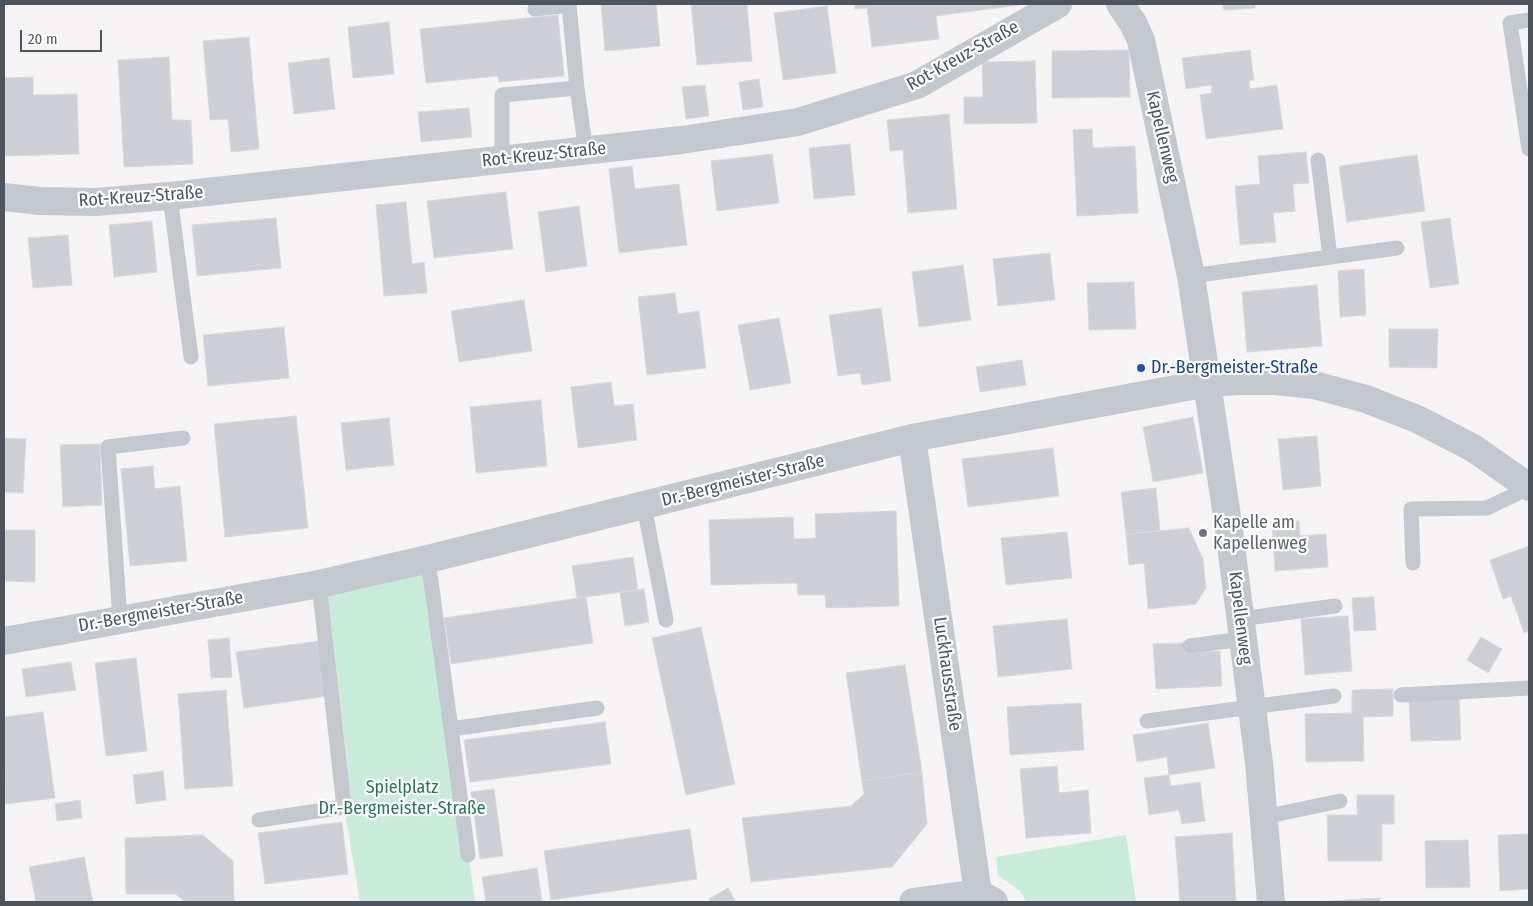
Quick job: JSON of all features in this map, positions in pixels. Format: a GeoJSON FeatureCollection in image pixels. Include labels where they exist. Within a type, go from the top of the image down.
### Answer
{"type":"FeatureCollection","features":[{"type":"Feature","properties":{"kind":"street","name":"Rot-Kreuz-Straße"},"geometry":{"type":"LineString","coordinates":[[4,198],[95,202],[170,196],[682,140],[798,122],[917,85],[1058,4]]}},
{"type":"Feature","properties":{"kind":"street","name":"Kapellenweg"},"geometry":{"type":"LineString","coordinates":[[1120,4],[1133,23],[1141,40],[1191,276],[1208,383],[1252,708],[1271,902]]}},
{"type":"Feature","properties":{"kind":"street","name":"Dr.-Bergmeister-Straße"},"geometry":{"type":"LineString","coordinates":[[4,641],[319,584],[644,506],[912,438],[1208,383],[1239,380],[1275,380],[1314,385],[1366,399],[1417,419],[1473,448],[1529,487]]}},
{"type":"Feature","properties":{"kind":"street","name":"Luckhausstraße"},"geometry":{"type":"LineString","coordinates":[[912,438],[986,898]]}},
{"type":"Feature","properties":{"kind":"street"},"geometry":{"type":"LineString","coordinates":[[913,902],[986,898]]}},
{"type":"Feature","properties":{"kind":"lane"},"geometry":{"type":"LineString","coordinates":[[535,9],[569,5],[577,88],[586,151]]}},
{"type":"Feature","properties":{"kind":"lane"},"geometry":{"type":"LineString","coordinates":[[1529,20],[1510,23],[1529,149]]}},
{"type":"Feature","properties":{"kind":"lane"},"geometry":{"type":"LineString","coordinates":[[502,160],[502,95],[577,88]]}},
{"type":"Feature","properties":{"kind":"lane"},"geometry":{"type":"LineString","coordinates":[[1318,160],[1330,257]]}},
{"type":"Feature","properties":{"kind":"lane"},"geometry":{"type":"LineString","coordinates":[[170,196],[191,357]]}},
{"type":"Feature","properties":{"kind":"lane"},"geometry":{"type":"LineString","coordinates":[[1191,276],[1397,248]]}},
{"type":"Feature","properties":{"kind":"lane"},"geometry":{"type":"LineString","coordinates":[[120,620],[108,447],[184,438]]}},
{"type":"Feature","properties":{"kind":"lane"},"geometry":{"type":"LineString","coordinates":[[1413,563],[1412,509],[1487,508],[1529,487]]}},
{"type":"Feature","properties":{"kind":"lane","name":"Dr.-Bergmeister-Straße"},"geometry":{"type":"LineString","coordinates":[[644,506],[666,620]]}},
{"type":"Feature","properties":{"kind":"lane"},"geometry":{"type":"LineString","coordinates":[[428,559],[468,855]]}},
{"type":"Feature","properties":{"kind":"lane"},"geometry":{"type":"LineString","coordinates":[[259,820],[344,807],[319,584]]}},
{"type":"Feature","properties":{"kind":"lane"},"geometry":{"type":"LineString","coordinates":[[1190,646],[1241,629],[1335,606]]}},
{"type":"Feature","properties":{"kind":"lane"},"geometry":{"type":"LineString","coordinates":[[1401,695],[1529,688]]}},
{"type":"Feature","properties":{"kind":"lane"},"geometry":{"type":"LineString","coordinates":[[1147,721],[1334,696]]}},
{"type":"Feature","properties":{"kind":"lane"},"geometry":{"type":"LineString","coordinates":[[451,728],[597,708]]}},
{"type":"Feature","properties":{"kind":"lane"},"geometry":{"type":"LineString","coordinates":[[1264,817],[1340,801]]}},
{"type":"Feature","properties":{"kind":"green space","name":"Spielplatz Dr.-Bergmeister-Straße"},"geometry":{"type":"Polygon","coordinates":[[[428,559],[475,902],[360,902],[344,807],[319,584],[428,559]]]}},
{"type":"Feature","properties":{"kind":"green space"},"geometry":{"type":"Polygon","coordinates":[[[1126,835],[1136,902],[1027,902],[1020,891],[998,875],[996,857],[1126,835]]]}},
{"type":"Feature","properties":{"kind":"building"},"geometry":{"type":"Polygon","coordinates":[[[601,4],[656,4],[660,46],[605,51],[601,4]]]}},
{"type":"Feature","properties":{"kind":"building"},"geometry":{"type":"Polygon","coordinates":[[[691,4],[747,4],[752,61],[697,65],[691,4]]]}},
{"type":"Feature","properties":{"kind":"building"},"geometry":{"type":"Polygon","coordinates":[[[855,4],[1019,5],[936,16],[939,39],[872,47],[867,8],[855,9],[855,4]]]}},
{"type":"Feature","properties":{"kind":"building"},"geometry":{"type":"Polygon","coordinates":[[[1223,4],[1255,4],[1255,8],[1224,10],[1223,4]]]}},
{"type":"Feature","properties":{"kind":"building"},"geometry":{"type":"Polygon","coordinates":[[[827,6],[836,73],[783,80],[774,13],[827,6]]]}},
{"type":"Feature","properties":{"kind":"building"},"geometry":{"type":"Polygon","coordinates":[[[558,15],[564,76],[499,82],[498,76],[426,83],[420,29],[558,15]]]}},
{"type":"Feature","properties":{"kind":"building"},"geometry":{"type":"Polygon","coordinates":[[[389,22],[394,74],[353,78],[348,27],[389,22]]]}},
{"type":"Feature","properties":{"kind":"building"},"geometry":{"type":"Polygon","coordinates":[[[249,37],[259,149],[231,152],[228,119],[210,120],[203,41],[249,37]]]}},
{"type":"Feature","properties":{"kind":"building"},"geometry":{"type":"Polygon","coordinates":[[[1129,50],[1130,97],[1052,98],[1052,51],[1129,50]]]}},
{"type":"Feature","properties":{"kind":"building"},"geometry":{"type":"Polygon","coordinates":[[[1250,50],[1254,80],[1249,81],[1250,89],[1277,85],[1283,129],[1206,139],[1200,95],[1212,93],[1211,85],[1186,89],[1182,58],[1250,50]]]}},
{"type":"Feature","properties":{"kind":"building"},"geometry":{"type":"Polygon","coordinates":[[[169,57],[172,120],[191,120],[193,164],[124,167],[118,60],[169,57]]]}},
{"type":"Feature","properties":{"kind":"building"},"geometry":{"type":"Polygon","coordinates":[[[329,58],[335,109],[294,114],[288,63],[329,58]]]}},
{"type":"Feature","properties":{"kind":"building"},"geometry":{"type":"Polygon","coordinates":[[[1035,61],[1037,123],[964,124],[964,97],[983,97],[982,62],[1035,61]]]}},
{"type":"Feature","properties":{"kind":"building"},"geometry":{"type":"Polygon","coordinates":[[[33,77],[33,95],[77,94],[79,154],[4,156],[4,78],[33,77]]]}},
{"type":"Feature","properties":{"kind":"building"},"geometry":{"type":"Polygon","coordinates":[[[759,79],[763,107],[743,110],[739,82],[759,79]]]}},
{"type":"Feature","properties":{"kind":"building"},"geometry":{"type":"Polygon","coordinates":[[[705,85],[709,116],[686,119],[682,87],[705,85]]]}},
{"type":"Feature","properties":{"kind":"building"},"geometry":{"type":"Polygon","coordinates":[[[469,108],[472,137],[421,142],[418,112],[469,108]]]}},
{"type":"Feature","properties":{"kind":"building"},"geometry":{"type":"Polygon","coordinates":[[[949,114],[957,209],[908,213],[903,150],[890,151],[887,120],[949,114]]]}},
{"type":"Feature","properties":{"kind":"building"},"geometry":{"type":"Polygon","coordinates":[[[1092,129],[1093,148],[1135,146],[1138,213],[1077,216],[1073,130],[1092,129]]]}},
{"type":"Feature","properties":{"kind":"building"},"geometry":{"type":"Polygon","coordinates":[[[850,144],[855,195],[814,199],[809,148],[850,144]]]}},
{"type":"Feature","properties":{"kind":"building"},"geometry":{"type":"Polygon","coordinates":[[[1306,152],[1309,183],[1293,184],[1295,211],[1273,213],[1276,242],[1240,245],[1235,186],[1260,184],[1258,156],[1306,152]]]}},
{"type":"Feature","properties":{"kind":"building"},"geometry":{"type":"Polygon","coordinates":[[[772,154],[779,203],[717,211],[711,161],[772,154]]]}},
{"type":"Feature","properties":{"kind":"building"},"geometry":{"type":"Polygon","coordinates":[[[1417,155],[1425,211],[1347,222],[1339,166],[1417,155]]]}},
{"type":"Feature","properties":{"kind":"building"},"geometry":{"type":"Polygon","coordinates":[[[632,166],[635,189],[679,184],[687,245],[619,253],[609,169],[632,166]]]}},
{"type":"Feature","properties":{"kind":"building"},"geometry":{"type":"Polygon","coordinates":[[[506,192],[513,249],[434,258],[427,201],[506,192]]]}},
{"type":"Feature","properties":{"kind":"building"},"geometry":{"type":"Polygon","coordinates":[[[406,202],[412,264],[424,262],[427,293],[384,296],[376,205],[406,202]]]}},
{"type":"Feature","properties":{"kind":"building"},"geometry":{"type":"Polygon","coordinates":[[[579,206],[587,266],[546,272],[538,212],[579,206]]]}},
{"type":"Feature","properties":{"kind":"building"},"geometry":{"type":"Polygon","coordinates":[[[276,218],[281,268],[197,276],[192,225],[276,218]]]}},
{"type":"Feature","properties":{"kind":"building"},"geometry":{"type":"Polygon","coordinates":[[[1450,218],[1459,284],[1430,288],[1421,222],[1450,218]]]}},
{"type":"Feature","properties":{"kind":"building"},"geometry":{"type":"Polygon","coordinates":[[[152,221],[157,272],[114,277],[109,225],[152,221]]]}},
{"type":"Feature","properties":{"kind":"building"},"geometry":{"type":"Polygon","coordinates":[[[68,235],[72,285],[33,288],[28,238],[68,235]]]}},
{"type":"Feature","properties":{"kind":"building"},"geometry":{"type":"Polygon","coordinates":[[[1050,253],[1055,300],[998,306],[993,259],[1050,253]]]}},
{"type":"Feature","properties":{"kind":"building"},"geometry":{"type":"Polygon","coordinates":[[[963,265],[971,320],[919,327],[912,272],[963,265]]]}},
{"type":"Feature","properties":{"kind":"building"},"geometry":{"type":"Polygon","coordinates":[[[1364,269],[1366,315],[1340,317],[1338,271],[1364,269]]]}},
{"type":"Feature","properties":{"kind":"building"},"geometry":{"type":"Polygon","coordinates":[[[1134,282],[1136,329],[1089,330],[1087,283],[1134,282]]]}},
{"type":"Feature","properties":{"kind":"building"},"geometry":{"type":"Polygon","coordinates":[[[1317,285],[1322,346],[1247,352],[1242,292],[1317,285]]]}},
{"type":"Feature","properties":{"kind":"building"},"geometry":{"type":"Polygon","coordinates":[[[675,293],[678,314],[699,311],[706,368],[647,375],[638,297],[675,293]]]}},
{"type":"Feature","properties":{"kind":"building"},"geometry":{"type":"Polygon","coordinates":[[[524,300],[532,351],[459,362],[451,311],[524,300]]]}},
{"type":"Feature","properties":{"kind":"building"},"geometry":{"type":"Polygon","coordinates":[[[881,308],[891,381],[862,385],[860,373],[838,376],[829,315],[881,308]]]}},
{"type":"Feature","properties":{"kind":"building"},"geometry":{"type":"Polygon","coordinates":[[[779,318],[791,383],[750,390],[738,325],[779,318]]]}},
{"type":"Feature","properties":{"kind":"building"},"geometry":{"type":"Polygon","coordinates":[[[284,327],[289,378],[208,386],[203,335],[284,327]]]}},
{"type":"Feature","properties":{"kind":"building"},"geometry":{"type":"Polygon","coordinates":[[[1389,329],[1438,329],[1437,368],[1389,367],[1389,329]]]}},
{"type":"Feature","properties":{"kind":"building"},"geometry":{"type":"Polygon","coordinates":[[[1022,360],[1026,385],[980,392],[976,367],[1022,360]]]}},
{"type":"Feature","properties":{"kind":"building"},"geometry":{"type":"Polygon","coordinates":[[[611,382],[614,406],[633,404],[637,440],[578,448],[571,387],[611,382]]]}},
{"type":"Feature","properties":{"kind":"building"},"geometry":{"type":"Polygon","coordinates":[[[541,400],[547,466],[476,473],[470,407],[541,400]]]}},
{"type":"Feature","properties":{"kind":"building"},"geometry":{"type":"Polygon","coordinates":[[[296,416],[308,528],[225,537],[214,424],[296,416]]]}},
{"type":"Feature","properties":{"kind":"building"},"geometry":{"type":"Polygon","coordinates":[[[1193,417],[1203,473],[1153,482],[1143,427],[1193,417]]]}},
{"type":"Feature","properties":{"kind":"building"},"geometry":{"type":"Polygon","coordinates":[[[389,418],[394,465],[346,470],[341,423],[389,418]]]}},
{"type":"Feature","properties":{"kind":"building"},"geometry":{"type":"Polygon","coordinates":[[[1317,436],[1321,486],[1283,490],[1278,439],[1317,436]]]}},
{"type":"Feature","properties":{"kind":"building"},"geometry":{"type":"Polygon","coordinates":[[[4,438],[26,439],[23,493],[4,492],[4,438]]]}},
{"type":"Feature","properties":{"kind":"building"},"geometry":{"type":"Polygon","coordinates":[[[100,444],[102,505],[63,507],[60,445],[100,444]]]}},
{"type":"Feature","properties":{"kind":"building"},"geometry":{"type":"Polygon","coordinates":[[[1053,448],[1059,496],[968,507],[962,459],[1053,448]]]}},
{"type":"Feature","properties":{"kind":"building"},"geometry":{"type":"Polygon","coordinates":[[[153,466],[155,489],[180,486],[187,561],[130,566],[121,469],[153,466]]]}},
{"type":"Feature","properties":{"kind":"building"},"geometry":{"type":"Polygon","coordinates":[[[1156,488],[1160,531],[1126,534],[1121,492],[1156,488]]]}},
{"type":"Feature","properties":{"kind":"building"},"geometry":{"type":"Polygon","coordinates":[[[896,511],[899,606],[826,608],[825,595],[798,595],[797,583],[711,585],[709,520],[793,517],[794,539],[816,538],[815,514],[896,511]]]}},
{"type":"Feature","properties":{"kind":"building"},"geometry":{"type":"Polygon","coordinates":[[[1299,521],[1300,536],[1326,534],[1328,567],[1275,571],[1272,522],[1299,521]]]}},
{"type":"Feature","properties":{"kind":"building"},"geometry":{"type":"Polygon","coordinates":[[[1189,528],[1203,559],[1206,588],[1196,604],[1148,609],[1144,563],[1129,565],[1126,534],[1189,528]]]}},
{"type":"Feature","properties":{"kind":"building","name":"Kapelle am Kapellenweg"},"geometry":{"type":"Polygon","coordinates":[[[1198,529],[1208,529],[1207,537],[1198,536],[1198,529]]]}},
{"type":"Feature","properties":{"kind":"building"},"geometry":{"type":"Polygon","coordinates":[[[4,530],[35,530],[35,582],[4,581],[4,530]]]}},
{"type":"Feature","properties":{"kind":"building"},"geometry":{"type":"Polygon","coordinates":[[[1067,532],[1072,578],[1006,585],[1001,538],[1067,532]]]}},
{"type":"Feature","properties":{"kind":"building"},"geometry":{"type":"Polygon","coordinates":[[[1529,546],[1529,631],[1524,633],[1511,596],[1503,599],[1490,560],[1529,546]]]}},
{"type":"Feature","properties":{"kind":"building"},"geometry":{"type":"Polygon","coordinates":[[[633,557],[638,590],[577,598],[572,566],[633,557]]]}},
{"type":"Feature","properties":{"kind":"building"},"geometry":{"type":"Polygon","coordinates":[[[644,589],[649,622],[625,626],[620,592],[644,589]]]}},
{"type":"Feature","properties":{"kind":"building"},"geometry":{"type":"Polygon","coordinates":[[[586,597],[593,643],[451,664],[444,618],[586,597]]]}},
{"type":"Feature","properties":{"kind":"building"},"geometry":{"type":"Polygon","coordinates":[[[1374,597],[1376,630],[1354,631],[1352,598],[1374,597]]]}},
{"type":"Feature","properties":{"kind":"building"},"geometry":{"type":"Polygon","coordinates":[[[1348,616],[1352,671],[1305,675],[1301,619],[1348,616]]]}},
{"type":"Feature","properties":{"kind":"building"},"geometry":{"type":"Polygon","coordinates":[[[1067,619],[1072,669],[998,677],[993,626],[1067,619]]]}},
{"type":"Feature","properties":{"kind":"building"},"geometry":{"type":"Polygon","coordinates":[[[701,627],[735,784],[686,795],[652,638],[701,627]]]}},
{"type":"Feature","properties":{"kind":"building"},"geometry":{"type":"Polygon","coordinates":[[[1481,637],[1502,649],[1488,673],[1467,660],[1481,637]]]}},
{"type":"Feature","properties":{"kind":"building"},"geometry":{"type":"Polygon","coordinates":[[[229,638],[232,677],[211,678],[208,640],[229,638]]]}},
{"type":"Feature","properties":{"kind":"building"},"geometry":{"type":"Polygon","coordinates":[[[320,641],[328,696],[244,708],[236,652],[320,641]]]}},
{"type":"Feature","properties":{"kind":"building"},"geometry":{"type":"Polygon","coordinates":[[[1185,643],[1185,653],[1220,651],[1222,686],[1156,689],[1153,644],[1185,643]]]}},
{"type":"Feature","properties":{"kind":"building"},"geometry":{"type":"Polygon","coordinates":[[[136,658],[147,751],[106,756],[95,663],[136,658]]]}},
{"type":"Feature","properties":{"kind":"building"},"geometry":{"type":"Polygon","coordinates":[[[71,662],[76,690],[26,697],[22,669],[71,662]]]}},
{"type":"Feature","properties":{"kind":"building"},"geometry":{"type":"Polygon","coordinates":[[[905,665],[922,772],[862,781],[846,673],[905,665]]]}},
{"type":"Feature","properties":{"kind":"building"},"geometry":{"type":"Polygon","coordinates":[[[1393,689],[1393,716],[1363,717],[1364,761],[1306,762],[1305,714],[1352,713],[1352,690],[1393,689]]]}},
{"type":"Feature","properties":{"kind":"building"},"geometry":{"type":"Polygon","coordinates":[[[226,690],[233,786],[185,789],[178,694],[226,690]]]}},
{"type":"Feature","properties":{"kind":"building"},"geometry":{"type":"Polygon","coordinates":[[[1459,696],[1461,740],[1411,741],[1409,699],[1459,696]]]}},
{"type":"Feature","properties":{"kind":"building"},"geometry":{"type":"Polygon","coordinates":[[[1081,703],[1084,750],[1010,755],[1007,707],[1081,703]]]}},
{"type":"Feature","properties":{"kind":"building"},"geometry":{"type":"Polygon","coordinates":[[[43,712],[55,798],[5,804],[4,717],[43,712]]]}},
{"type":"Feature","properties":{"kind":"building"},"geometry":{"type":"Polygon","coordinates":[[[605,722],[611,764],[470,782],[464,740],[605,722]]]}},
{"type":"Feature","properties":{"kind":"building"},"geometry":{"type":"Polygon","coordinates":[[[1208,723],[1215,768],[1169,775],[1167,757],[1137,762],[1133,735],[1208,723]]]}},
{"type":"Feature","properties":{"kind":"building"},"geometry":{"type":"Polygon","coordinates":[[[1057,766],[1059,793],[1088,790],[1091,833],[1026,838],[1020,769],[1057,766]]]}},
{"type":"Feature","properties":{"kind":"building"},"geometry":{"type":"Polygon","coordinates":[[[163,771],[166,800],[136,804],[133,775],[163,771]]]}},
{"type":"Feature","properties":{"kind":"building"},"geometry":{"type":"Polygon","coordinates":[[[922,772],[927,824],[892,867],[751,882],[742,818],[851,806],[864,794],[862,781],[922,772]]]}},
{"type":"Feature","properties":{"kind":"building"},"geometry":{"type":"Polygon","coordinates":[[[1169,775],[1171,786],[1200,782],[1205,821],[1182,824],[1179,810],[1149,815],[1144,778],[1169,775]]]}},
{"type":"Feature","properties":{"kind":"building"},"geometry":{"type":"Polygon","coordinates":[[[494,789],[503,856],[480,859],[471,792],[494,789]]]}},
{"type":"Feature","properties":{"kind":"building"},"geometry":{"type":"Polygon","coordinates":[[[1357,795],[1394,795],[1394,824],[1382,824],[1382,861],[1328,861],[1327,815],[1357,815],[1357,795]]]}},
{"type":"Feature","properties":{"kind":"building"},"geometry":{"type":"Polygon","coordinates":[[[80,800],[82,818],[57,821],[55,804],[80,800]]]}},
{"type":"Feature","properties":{"kind":"building"},"geometry":{"type":"Polygon","coordinates":[[[342,822],[348,874],[265,884],[258,833],[342,822]]]}},
{"type":"Feature","properties":{"kind":"building"},"geometry":{"type":"Polygon","coordinates":[[[690,829],[697,879],[551,900],[544,851],[690,829]]]}},
{"type":"Feature","properties":{"kind":"building"},"geometry":{"type":"Polygon","coordinates":[[[1232,833],[1236,902],[1180,902],[1175,837],[1232,833]]]}},
{"type":"Feature","properties":{"kind":"building"},"geometry":{"type":"Polygon","coordinates":[[[1529,834],[1529,889],[1500,891],[1498,835],[1529,834]]]}},
{"type":"Feature","properties":{"kind":"building"},"geometry":{"type":"Polygon","coordinates":[[[203,835],[233,861],[234,902],[186,902],[175,894],[126,894],[125,838],[203,835]]]}},
{"type":"Feature","properties":{"kind":"building"},"geometry":{"type":"Polygon","coordinates":[[[1468,840],[1470,887],[1426,888],[1425,841],[1468,840]]]}},
{"type":"Feature","properties":{"kind":"building"},"geometry":{"type":"Polygon","coordinates":[[[84,857],[93,902],[36,902],[29,867],[84,857]]]}},
{"type":"Feature","properties":{"kind":"building"},"geometry":{"type":"Polygon","coordinates":[[[537,868],[542,902],[486,902],[482,877],[537,868]]]}},
{"type":"Feature","properties":{"kind":"building"},"geometry":{"type":"Polygon","coordinates":[[[728,888],[736,902],[711,902],[709,899],[728,888]]]}},
{"type":"Feature","properties":{"kind":"building"},"geometry":{"type":"Polygon","coordinates":[[[1380,898],[1380,902],[1315,902],[1380,898]]]}},
{"type":"Feature","properties":{"kind":"place","name":"Dr.-Bergmeister-Straße"},"geometry":{"type":"Point","coordinates":[1141,368]}},
{"type":"Feature","properties":{"kind":"place","name":"Kapelle am Kapellenweg"},"geometry":{"type":"Point","coordinates":[1203,533]}}]}
